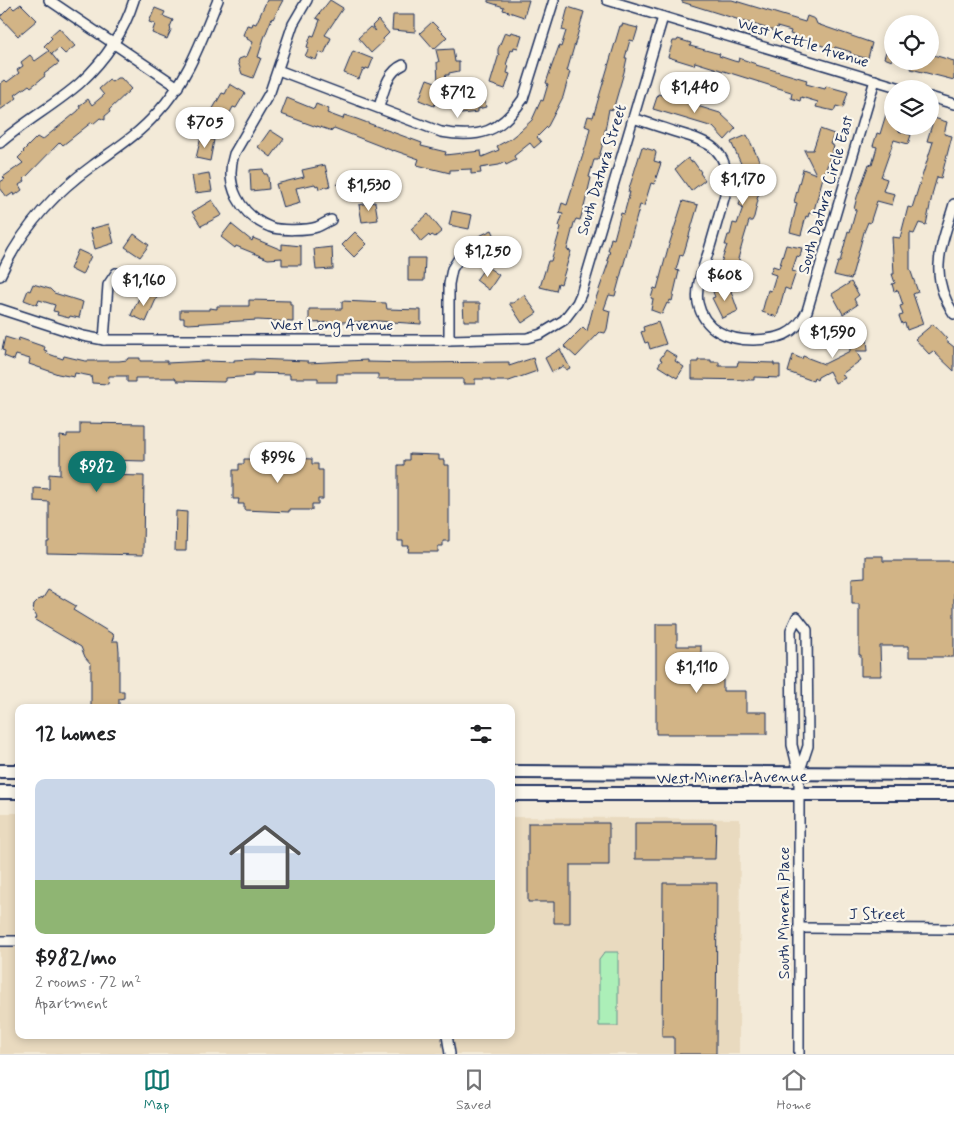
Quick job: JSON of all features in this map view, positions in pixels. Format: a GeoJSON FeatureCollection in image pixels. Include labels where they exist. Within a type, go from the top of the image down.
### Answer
{"type":"FeatureCollection","features":[{"type":"Feature","properties":{"kind":"main road"},"geometry":{"type":"LineString","coordinates":[[0,771],[15,771]]}},
{"type":"Feature","properties":{"kind":"main road","name":"West Mineral Avenue"},"geometry":{"type":"LineString","coordinates":[[515,772],[954,774]]}},
{"type":"Feature","properties":{"kind":"main road"},"geometry":{"type":"LineString","coordinates":[[0,792],[15,792]]}},
{"type":"Feature","properties":{"kind":"main road","name":"West Mineral Avenue"},"geometry":{"type":"LineString","coordinates":[[515,794],[954,794]]}},
{"type":"Feature","properties":{"kind":"street"},"geometry":{"type":"LineString","coordinates":[[48,0],[178,86]]}},
{"type":"Feature","properties":{"kind":"street"},"geometry":{"type":"LineString","coordinates":[[0,143],[79,83],[100,61],[114,43],[134,0]]}},
{"type":"Feature","properties":{"kind":"street"},"geometry":{"type":"LineString","coordinates":[[0,276],[24,234],[67,185],[139,132],[157,114],[178,86],[206,32],[218,0]]}},
{"type":"Feature","properties":{"kind":"street"},"geometry":{"type":"LineString","coordinates":[[307,0],[293,24],[278,70],[262,107],[234,154],[231,164],[231,175],[235,196],[244,210],[271,227],[289,229],[316,227],[331,220]]}},
{"type":"Feature","properties":{"kind":"street"},"geometry":{"type":"LineString","coordinates":[[278,70],[441,132],[473,135],[485,133],[495,128],[513,113],[523,100],[554,0]]}},
{"type":"Feature","properties":{"kind":"street","name":"West Kettle Avenue"},"geometry":{"type":"LineString","coordinates":[[606,0],[884,83]]}},
{"type":"Feature","properties":{"kind":"street","name":"South Datura Street"},"geometry":{"type":"LineString","coordinates":[[557,325],[570,313],[581,294],[663,17]]}},
{"type":"Feature","properties":{"kind":"street"},"geometry":{"type":"LineString","coordinates":[[378,107],[390,75],[396,68],[403,65]]}},
{"type":"Feature","properties":{"kind":"street","name":"South Datura Circle East"},"geometry":{"type":"LineString","coordinates":[[804,317],[875,80]]}},
{"type":"Feature","properties":{"kind":"street"},"geometry":{"type":"LineString","coordinates":[[939,100],[954,104]]}},
{"type":"Feature","properties":{"kind":"street"},"geometry":{"type":"LineString","coordinates":[[633,118],[702,140],[716,149],[723,158],[728,175],[727,188],[698,285],[697,298],[700,311],[706,321],[725,336],[738,339],[776,338],[792,331],[804,317],[825,329]]}},
{"type":"Feature","properties":{"kind":"street"},"geometry":{"type":"LineString","coordinates":[[954,204],[940,251],[938,267],[941,287],[948,306],[954,314]]}},
{"type":"Feature","properties":{"kind":"street"},"geometry":{"type":"LineString","coordinates":[[449,340],[448,284],[452,269],[459,258]]}},
{"type":"Feature","properties":{"kind":"street"},"geometry":{"type":"LineString","coordinates":[[104,340],[108,285],[116,273]]}},
{"type":"Feature","properties":{"kind":"street","name":"West Long Avenue"},"geometry":{"type":"LineString","coordinates":[[0,308],[83,336],[104,340],[449,340],[527,338],[541,334],[557,325]]}},
{"type":"Feature","properties":{"kind":"street","name":"South Mineral Place"},"geometry":{"type":"LineString","coordinates":[[799,773],[808,746],[807,630],[797,618],[791,630],[792,745],[799,773],[799,1054]]}},
{"type":"Feature","properties":{"kind":"street","name":"J Street"},"geometry":{"type":"LineString","coordinates":[[799,928],[954,929]]}},
{"type":"Feature","properties":{"kind":"street"},"geometry":{"type":"LineString","coordinates":[[0,941],[15,941]]}},
{"type":"Feature","properties":{"kind":"street"},"geometry":{"type":"LineString","coordinates":[[448,1039],[450,1054]]}},
{"type":"Feature","properties":{"kind":"shaded area"},"geometry":{"type":"Polygon","coordinates":[[[0,813],[15,813],[15,1039],[515,1039],[515,817],[740,819],[739,1054],[0,1054],[0,813]]]}},
{"type":"Feature","properties":{"kind":"green space"},"geometry":{"type":"Polygon","coordinates":[[[605,952],[618,952],[618,1026],[599,1026],[599,960],[605,952]]]}},
{"type":"Feature","properties":{"kind":"building"},"geometry":{"type":"Polygon","coordinates":[[[267,0],[283,0],[272,18],[264,38],[258,57],[261,58],[253,78],[242,74],[238,62],[239,59],[247,56],[253,42],[243,35],[247,25],[252,26],[253,23],[256,24],[267,0]]]}},
{"type":"Feature","properties":{"kind":"building"},"geometry":{"type":"Polygon","coordinates":[[[330,0],[343,8],[325,35],[331,38],[324,54],[319,52],[316,60],[305,56],[309,48],[307,47],[311,35],[314,36],[320,20],[316,18],[330,0]]]}},
{"type":"Feature","properties":{"kind":"building"},"geometry":{"type":"Polygon","coordinates":[[[488,0],[529,0],[524,17],[503,10],[504,7],[488,2],[488,0]]]}},
{"type":"Feature","properties":{"kind":"building"},"geometry":{"type":"Polygon","coordinates":[[[682,0],[732,0],[805,22],[807,16],[815,19],[817,24],[872,43],[868,58],[850,54],[851,52],[835,47],[834,50],[790,34],[791,31],[777,27],[775,31],[682,2],[682,0]]]}},
{"type":"Feature","properties":{"kind":"building"},"geometry":{"type":"Polygon","coordinates":[[[21,4],[37,20],[18,36],[0,17],[11,6],[14,9],[21,4]]]}},
{"type":"Feature","properties":{"kind":"building"},"geometry":{"type":"Polygon","coordinates":[[[568,7],[584,12],[567,71],[570,72],[563,97],[548,126],[537,137],[541,142],[534,148],[530,143],[514,156],[516,160],[506,165],[505,162],[499,165],[480,168],[481,173],[471,174],[471,169],[450,170],[450,173],[417,165],[419,159],[334,128],[332,131],[281,114],[287,98],[314,109],[316,104],[329,109],[327,113],[343,119],[344,115],[357,119],[422,143],[421,146],[446,152],[445,155],[481,151],[482,157],[499,150],[497,146],[510,139],[532,120],[541,100],[543,101],[548,84],[546,83],[566,31],[562,30],[568,7]]]}},
{"type":"Feature","properties":{"kind":"building"},"geometry":{"type":"Polygon","coordinates":[[[155,8],[165,12],[163,16],[173,20],[167,39],[152,33],[155,24],[149,22],[155,8]]]}},
{"type":"Feature","properties":{"kind":"building"},"geometry":{"type":"Polygon","coordinates":[[[393,15],[415,15],[415,32],[392,30],[393,15]]]}},
{"type":"Feature","properties":{"kind":"building"},"geometry":{"type":"Polygon","coordinates":[[[378,20],[389,33],[383,39],[384,41],[371,53],[358,38],[370,27],[376,31],[372,26],[378,20]]]}},
{"type":"Feature","properties":{"kind":"building"},"geometry":{"type":"Polygon","coordinates":[[[432,22],[447,37],[434,49],[420,33],[432,22]]]}},
{"type":"Feature","properties":{"kind":"building"},"geometry":{"type":"Polygon","coordinates":[[[622,24],[638,28],[634,41],[630,40],[625,58],[627,58],[624,72],[613,110],[609,109],[602,147],[598,160],[594,160],[580,220],[576,219],[574,223],[567,250],[571,251],[561,284],[558,283],[556,291],[540,287],[548,261],[551,261],[561,227],[559,226],[563,214],[559,213],[562,203],[567,205],[586,145],[590,128],[585,126],[588,116],[593,117],[622,24]]]}},
{"type":"Feature","properties":{"kind":"building"},"geometry":{"type":"Polygon","coordinates":[[[59,28],[75,46],[65,54],[59,48],[52,54],[50,52],[59,63],[31,87],[29,85],[15,95],[17,98],[0,110],[0,84],[5,80],[7,82],[19,73],[17,70],[23,66],[21,62],[30,55],[35,61],[49,51],[44,46],[52,38],[50,36],[59,28]]]}},
{"type":"Feature","properties":{"kind":"building"},"geometry":{"type":"Polygon","coordinates":[[[505,32],[522,35],[518,48],[514,47],[513,51],[511,50],[506,65],[509,66],[507,73],[510,74],[505,89],[490,84],[499,54],[498,49],[505,32]]]}},
{"type":"Feature","properties":{"kind":"building"},"geometry":{"type":"Polygon","coordinates":[[[678,39],[691,43],[690,46],[720,54],[719,56],[734,61],[738,62],[739,58],[807,80],[806,84],[825,89],[826,86],[848,92],[843,108],[836,106],[834,111],[816,107],[818,102],[801,97],[800,101],[791,98],[791,92],[695,62],[694,65],[668,57],[673,41],[678,39]]]}},
{"type":"Feature","properties":{"kind":"building"},"geometry":{"type":"Polygon","coordinates":[[[453,49],[455,62],[459,62],[459,71],[446,75],[434,106],[419,100],[427,79],[438,83],[437,62],[439,62],[436,50],[453,49]]]}},
{"type":"Feature","properties":{"kind":"building"},"geometry":{"type":"Polygon","coordinates":[[[353,51],[373,59],[369,69],[363,69],[359,79],[344,73],[353,51]]]}},
{"type":"Feature","properties":{"kind":"building"},"geometry":{"type":"Polygon","coordinates":[[[939,57],[954,61],[954,80],[915,70],[939,70],[939,57]]]}},
{"type":"Feature","properties":{"kind":"building"},"geometry":{"type":"Polygon","coordinates":[[[117,78],[121,78],[131,89],[109,110],[110,112],[105,116],[105,120],[100,118],[93,124],[92,122],[63,145],[60,142],[24,179],[25,181],[19,185],[22,190],[14,196],[13,193],[7,197],[0,188],[0,182],[5,179],[3,177],[23,163],[18,158],[23,151],[37,137],[42,140],[78,111],[79,106],[88,99],[92,105],[104,95],[99,89],[109,80],[112,82],[117,78]]]}},
{"type":"Feature","properties":{"kind":"building"},"geometry":{"type":"Polygon","coordinates":[[[230,84],[245,93],[236,108],[233,107],[220,132],[217,132],[204,124],[222,93],[225,94],[230,84]]]}},
{"type":"Feature","properties":{"kind":"building"},"geometry":{"type":"Polygon","coordinates":[[[482,90],[486,107],[478,109],[478,112],[461,114],[456,97],[482,90]]]}},
{"type":"Feature","properties":{"kind":"building"},"geometry":{"type":"Polygon","coordinates":[[[658,94],[720,113],[736,128],[725,140],[713,127],[653,109],[658,94]]]}},
{"type":"Feature","properties":{"kind":"building"},"geometry":{"type":"Polygon","coordinates":[[[939,120],[947,122],[944,134],[952,136],[941,178],[937,177],[926,225],[919,223],[914,234],[910,233],[910,269],[918,292],[913,294],[923,324],[907,330],[905,323],[902,324],[899,316],[903,315],[900,306],[903,305],[898,290],[894,291],[892,284],[895,283],[892,274],[894,274],[892,237],[900,238],[908,207],[912,208],[933,142],[927,141],[929,135],[939,135],[939,120]]]}},
{"type":"Feature","properties":{"kind":"building"},"geometry":{"type":"Polygon","coordinates":[[[884,121],[884,135],[911,135],[908,144],[894,140],[881,177],[887,179],[883,191],[895,194],[892,205],[877,201],[870,223],[868,222],[864,232],[851,279],[834,275],[838,262],[840,262],[848,231],[850,232],[856,210],[854,209],[857,197],[869,164],[872,165],[877,147],[873,146],[877,133],[880,134],[884,121]]]}},
{"type":"Feature","properties":{"kind":"building"},"geometry":{"type":"Polygon","coordinates":[[[820,129],[834,134],[830,144],[834,146],[813,214],[809,213],[808,217],[806,216],[801,235],[790,232],[797,203],[794,202],[803,169],[816,174],[804,150],[813,150],[820,129]]]}},
{"type":"Feature","properties":{"kind":"building"},"geometry":{"type":"Polygon","coordinates":[[[270,130],[284,139],[271,157],[258,147],[270,130]]]}},
{"type":"Feature","properties":{"kind":"building"},"geometry":{"type":"Polygon","coordinates":[[[747,135],[759,160],[761,187],[754,217],[752,221],[749,221],[743,241],[734,282],[723,279],[724,267],[720,266],[727,245],[725,245],[728,235],[730,235],[733,223],[737,224],[743,207],[739,205],[744,187],[744,170],[731,142],[747,135]]]}},
{"type":"Feature","properties":{"kind":"building"},"geometry":{"type":"Polygon","coordinates":[[[201,137],[214,140],[210,161],[196,158],[201,137]]]}},
{"type":"Feature","properties":{"kind":"building"},"geometry":{"type":"Polygon","coordinates":[[[642,147],[655,151],[654,161],[661,163],[654,184],[651,183],[644,206],[640,205],[615,296],[609,295],[604,309],[610,311],[607,329],[605,333],[600,332],[576,357],[564,346],[583,327],[587,331],[609,261],[607,260],[611,238],[614,239],[621,213],[624,214],[630,192],[628,192],[642,147]]]}},
{"type":"Feature","properties":{"kind":"building"},"geometry":{"type":"Polygon","coordinates":[[[688,158],[691,162],[693,161],[705,180],[691,191],[675,169],[688,158]]]}},
{"type":"Feature","properties":{"kind":"building"},"geometry":{"type":"Polygon","coordinates":[[[325,165],[330,186],[319,189],[318,185],[316,186],[315,184],[296,188],[300,203],[283,208],[276,184],[304,177],[302,170],[325,165]]]}},
{"type":"Feature","properties":{"kind":"building"},"geometry":{"type":"Polygon","coordinates":[[[263,169],[264,174],[268,176],[269,189],[251,191],[250,170],[263,169]]]}},
{"type":"Feature","properties":{"kind":"building"},"geometry":{"type":"Polygon","coordinates":[[[209,173],[212,191],[195,193],[192,176],[209,173]]]}},
{"type":"Feature","properties":{"kind":"building"},"geometry":{"type":"Polygon","coordinates":[[[346,175],[362,188],[353,199],[337,185],[346,175]]]}},
{"type":"Feature","properties":{"kind":"building"},"geometry":{"type":"Polygon","coordinates":[[[212,200],[222,215],[201,226],[192,212],[212,200]]]}},
{"type":"Feature","properties":{"kind":"building"},"geometry":{"type":"Polygon","coordinates":[[[683,201],[698,205],[683,256],[680,255],[676,270],[679,271],[672,301],[670,300],[669,304],[667,303],[662,314],[651,310],[653,299],[651,298],[654,288],[657,289],[683,201]]]}},
{"type":"Feature","properties":{"kind":"building"},"geometry":{"type":"Polygon","coordinates":[[[375,202],[378,220],[362,222],[359,205],[375,202]]]}},
{"type":"Feature","properties":{"kind":"building"},"geometry":{"type":"Polygon","coordinates":[[[452,211],[472,215],[469,229],[449,225],[452,211]]]}},
{"type":"Feature","properties":{"kind":"building"},"geometry":{"type":"Polygon","coordinates":[[[428,214],[442,231],[435,237],[432,235],[430,237],[429,235],[421,242],[411,229],[428,214]]]}},
{"type":"Feature","properties":{"kind":"building"},"geometry":{"type":"Polygon","coordinates":[[[109,224],[114,243],[95,249],[90,229],[109,224]]]}},
{"type":"Feature","properties":{"kind":"building"},"geometry":{"type":"Polygon","coordinates":[[[231,224],[252,241],[253,238],[282,250],[282,244],[301,246],[301,265],[282,265],[282,258],[268,259],[236,246],[235,248],[221,237],[231,224]]]}},
{"type":"Feature","properties":{"kind":"building"},"geometry":{"type":"Polygon","coordinates":[[[492,230],[501,249],[486,256],[477,237],[492,230]]]}},
{"type":"Feature","properties":{"kind":"building"},"geometry":{"type":"Polygon","coordinates":[[[355,232],[367,244],[354,257],[342,245],[355,232]]]}},
{"type":"Feature","properties":{"kind":"building"},"geometry":{"type":"Polygon","coordinates":[[[134,234],[149,245],[140,257],[125,247],[134,234]]]}},
{"type":"Feature","properties":{"kind":"building"},"geometry":{"type":"Polygon","coordinates":[[[786,245],[802,248],[800,257],[797,256],[792,271],[796,272],[790,290],[785,288],[777,317],[762,312],[768,290],[771,291],[776,275],[770,273],[773,266],[779,268],[786,245]]]}},
{"type":"Feature","properties":{"kind":"building"},"geometry":{"type":"Polygon","coordinates":[[[332,247],[333,269],[316,270],[314,249],[332,247]]]}},
{"type":"Feature","properties":{"kind":"building"},"geometry":{"type":"Polygon","coordinates":[[[78,250],[91,256],[82,275],[70,269],[78,250]]]}},
{"type":"Feature","properties":{"kind":"building"},"geometry":{"type":"Polygon","coordinates":[[[408,258],[425,258],[424,281],[408,281],[408,258]]]}},
{"type":"Feature","properties":{"kind":"building"},"geometry":{"type":"Polygon","coordinates":[[[486,266],[499,275],[489,290],[476,280],[486,266]]]}},
{"type":"Feature","properties":{"kind":"building"},"geometry":{"type":"Polygon","coordinates":[[[143,267],[160,267],[161,285],[145,285],[143,267]]]}},
{"type":"Feature","properties":{"kind":"building"},"geometry":{"type":"Polygon","coordinates":[[[851,282],[859,295],[854,299],[857,305],[843,314],[832,294],[851,282]]]}},
{"type":"Feature","properties":{"kind":"building"},"geometry":{"type":"Polygon","coordinates":[[[33,284],[83,302],[79,318],[57,315],[58,312],[53,311],[55,305],[39,300],[37,305],[24,300],[33,284]]]}},
{"type":"Feature","properties":{"kind":"building"},"geometry":{"type":"Polygon","coordinates":[[[733,285],[731,291],[738,311],[722,318],[712,298],[715,297],[713,292],[733,285]]]}},
{"type":"Feature","properties":{"kind":"building"},"geometry":{"type":"Polygon","coordinates":[[[145,292],[157,297],[146,322],[131,315],[141,294],[145,297],[145,292]]]}},
{"type":"Feature","properties":{"kind":"building"},"geometry":{"type":"Polygon","coordinates":[[[524,295],[537,313],[522,323],[509,303],[513,303],[524,295]]]}},
{"type":"Feature","properties":{"kind":"building"},"geometry":{"type":"Polygon","coordinates":[[[249,300],[290,301],[290,305],[293,305],[293,322],[258,320],[188,324],[184,323],[184,318],[180,318],[180,310],[209,310],[209,308],[217,309],[217,306],[249,306],[249,300]]]}},
{"type":"Feature","properties":{"kind":"building"},"geometry":{"type":"Polygon","coordinates":[[[342,301],[386,303],[387,309],[421,310],[421,324],[378,321],[309,323],[309,309],[342,309],[342,301]]]}},
{"type":"Feature","properties":{"kind":"building"},"geometry":{"type":"Polygon","coordinates":[[[463,303],[480,303],[480,321],[464,321],[463,303]]]}},
{"type":"Feature","properties":{"kind":"building"},"geometry":{"type":"Polygon","coordinates":[[[658,322],[666,344],[650,349],[648,342],[645,343],[641,332],[644,331],[643,327],[658,322]]]}},
{"type":"Feature","properties":{"kind":"building"},"geometry":{"type":"Polygon","coordinates":[[[933,324],[947,339],[945,340],[954,347],[954,371],[933,351],[929,354],[915,339],[933,324]]]}},
{"type":"Feature","properties":{"kind":"building"},"geometry":{"type":"Polygon","coordinates":[[[866,325],[868,351],[856,351],[861,360],[842,374],[845,378],[835,383],[829,371],[818,377],[817,380],[814,378],[813,381],[788,372],[793,355],[802,359],[803,356],[824,364],[850,351],[849,326],[866,325]]]}},
{"type":"Feature","properties":{"kind":"building"},"geometry":{"type":"Polygon","coordinates":[[[5,337],[18,341],[19,338],[45,347],[46,353],[63,359],[64,356],[85,361],[119,361],[127,360],[128,358],[140,358],[140,361],[167,361],[167,363],[234,362],[234,360],[252,359],[308,361],[308,363],[367,360],[367,362],[414,363],[509,362],[509,366],[533,358],[537,371],[509,381],[475,379],[475,384],[463,384],[463,379],[378,379],[378,374],[337,374],[337,382],[318,382],[318,378],[290,378],[290,374],[253,373],[253,376],[226,378],[224,382],[177,381],[175,378],[135,378],[135,382],[127,382],[127,376],[109,376],[108,384],[92,383],[91,376],[75,373],[74,377],[58,374],[29,364],[30,359],[16,355],[14,360],[4,356],[5,351],[2,350],[5,337]]]}},
{"type":"Feature","properties":{"kind":"building"},"geometry":{"type":"Polygon","coordinates":[[[560,349],[570,368],[566,370],[563,366],[552,372],[545,358],[560,349]]]}},
{"type":"Feature","properties":{"kind":"building"},"geometry":{"type":"Polygon","coordinates":[[[666,350],[677,357],[675,361],[684,367],[677,378],[658,366],[666,350]]]}},
{"type":"Feature","properties":{"kind":"building"},"geometry":{"type":"Polygon","coordinates":[[[698,360],[719,362],[719,366],[737,366],[738,362],[774,363],[774,365],[780,365],[780,378],[754,377],[754,380],[692,379],[692,362],[698,362],[698,360]]]}},
{"type":"Feature","properties":{"kind":"building"},"geometry":{"type":"Polygon","coordinates":[[[80,423],[145,424],[145,461],[103,460],[103,475],[144,476],[143,555],[47,553],[47,542],[49,542],[49,502],[34,501],[34,488],[49,489],[49,474],[60,475],[60,436],[67,437],[67,434],[80,434],[80,423]]]}},
{"type":"Feature","properties":{"kind":"building"},"geometry":{"type":"Polygon","coordinates":[[[409,454],[439,455],[439,460],[444,460],[444,465],[449,465],[449,541],[443,541],[443,546],[438,546],[438,552],[408,552],[409,546],[403,546],[403,541],[398,541],[398,465],[404,465],[404,460],[409,460],[409,454]]]}},
{"type":"Feature","properties":{"kind":"building"},"geometry":{"type":"Polygon","coordinates":[[[267,457],[312,459],[312,464],[318,464],[318,470],[323,470],[323,499],[318,499],[318,504],[312,504],[312,510],[289,510],[289,512],[244,510],[244,504],[238,504],[239,499],[233,499],[233,470],[239,470],[239,464],[244,464],[244,459],[267,459],[267,457]]]}},
{"type":"Feature","properties":{"kind":"building"},"geometry":{"type":"Polygon","coordinates":[[[176,511],[187,512],[186,551],[175,551],[176,511]]]}},
{"type":"Feature","properties":{"kind":"building"},"geometry":{"type":"Polygon","coordinates":[[[865,556],[883,556],[883,561],[954,561],[954,657],[909,657],[909,646],[880,646],[881,676],[861,676],[859,604],[852,604],[852,578],[865,577],[865,556]]]}},
{"type":"Feature","properties":{"kind":"building"},"geometry":{"type":"Polygon","coordinates":[[[48,590],[76,606],[73,610],[114,635],[112,641],[118,641],[119,651],[119,691],[124,691],[124,698],[119,699],[119,704],[91,704],[91,664],[85,657],[81,647],[35,620],[37,617],[33,611],[34,604],[43,598],[48,590]]]}},
{"type":"Feature","properties":{"kind":"building"},"geometry":{"type":"Polygon","coordinates":[[[656,624],[677,624],[677,646],[701,646],[701,667],[723,667],[723,691],[746,691],[746,712],[767,712],[767,734],[656,734],[656,624]]]}},
{"type":"Feature","properties":{"kind":"building"},"geometry":{"type":"Polygon","coordinates":[[[528,823],[609,823],[609,865],[570,865],[570,923],[554,923],[554,902],[528,902],[528,823]]]}},
{"type":"Feature","properties":{"kind":"building"},"geometry":{"type":"Polygon","coordinates":[[[635,823],[716,823],[715,859],[635,859],[635,823]]]}},
{"type":"Feature","properties":{"kind":"building"},"geometry":{"type":"Polygon","coordinates":[[[663,883],[717,883],[716,1054],[674,1054],[674,1037],[662,1037],[663,883]]]}}]}
